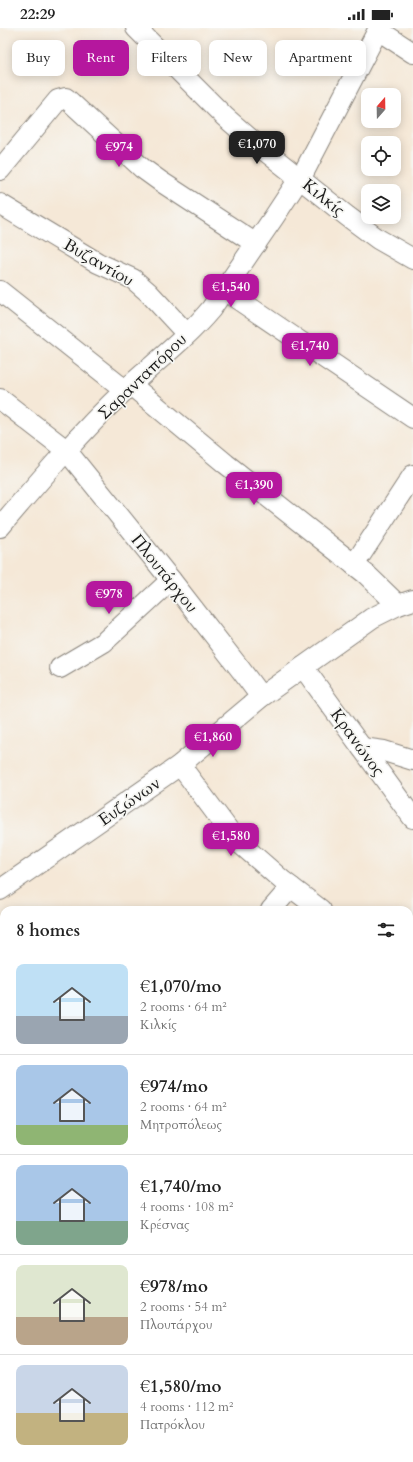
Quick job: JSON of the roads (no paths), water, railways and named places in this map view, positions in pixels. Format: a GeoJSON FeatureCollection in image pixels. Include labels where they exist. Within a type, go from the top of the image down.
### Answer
{"type":"FeatureCollection","features":[{"type":"Feature","properties":{"kind":"street","name":"Κιλκίς"},"geometry":{"type":"LineString","coordinates":[[136,28],[225,117],[255,143],[346,216],[378,239],[413,259]]}},
{"type":"Feature","properties":{"kind":"street","name":"Σαρανταπόρου"},"geometry":{"type":"LineString","coordinates":[[0,527],[66,450],[128,387],[205,316],[300,178],[378,29]]}},
{"type":"Feature","properties":{"kind":"street"},"geometry":{"type":"LineString","coordinates":[[378,29],[413,52]]}},
{"type":"Feature","properties":{"kind":"street"},"geometry":{"type":"LineString","coordinates":[[0,170],[58,100],[66,98],[70,100],[142,168],[256,244]]}},
{"type":"Feature","properties":{"kind":"street","name":"Βυζαντίου"},"geometry":{"type":"LineString","coordinates":[[0,204],[98,263],[133,279],[148,292],[186,334]]}},
{"type":"Feature","properties":{"kind":"street"},"geometry":{"type":"LineString","coordinates":[[224,290],[413,418]]}},
{"type":"Feature","properties":{"kind":"street"},"geometry":{"type":"LineString","coordinates":[[0,291],[128,387],[354,565],[405,603]]}},
{"type":"Feature","properties":{"kind":"street","name":"Πλουτάρχου"},"geometry":{"type":"LineString","coordinates":[[0,399],[66,450],[171,580],[242,670],[261,697]]}},
{"type":"Feature","properties":{"kind":"street"},"geometry":{"type":"LineString","coordinates":[[354,565],[413,476]]}},
{"type":"Feature","properties":{"kind":"street"},"geometry":{"type":"LineString","coordinates":[[60,668],[104,642],[171,580]]}},
{"type":"Feature","properties":{"kind":"street","name":"Ευζώνων"},"geometry":{"type":"LineString","coordinates":[[0,890],[180,765],[261,697],[303,666],[372,618],[405,603]]}},
{"type":"Feature","properties":{"kind":"street","name":"Κρανώνος"},"geometry":{"type":"LineString","coordinates":[[303,666],[413,818]]}},
{"type":"Feature","properties":{"kind":"street"},"geometry":{"type":"LineString","coordinates":[[362,748],[384,751],[413,760]]}},
{"type":"Feature","properties":{"kind":"street"},"geometry":{"type":"LineString","coordinates":[[180,765],[236,840],[316,906]]}},
{"type":"Feature","properties":{"kind":"street"},"geometry":{"type":"LineString","coordinates":[[274,906],[291,887]]}}]}
